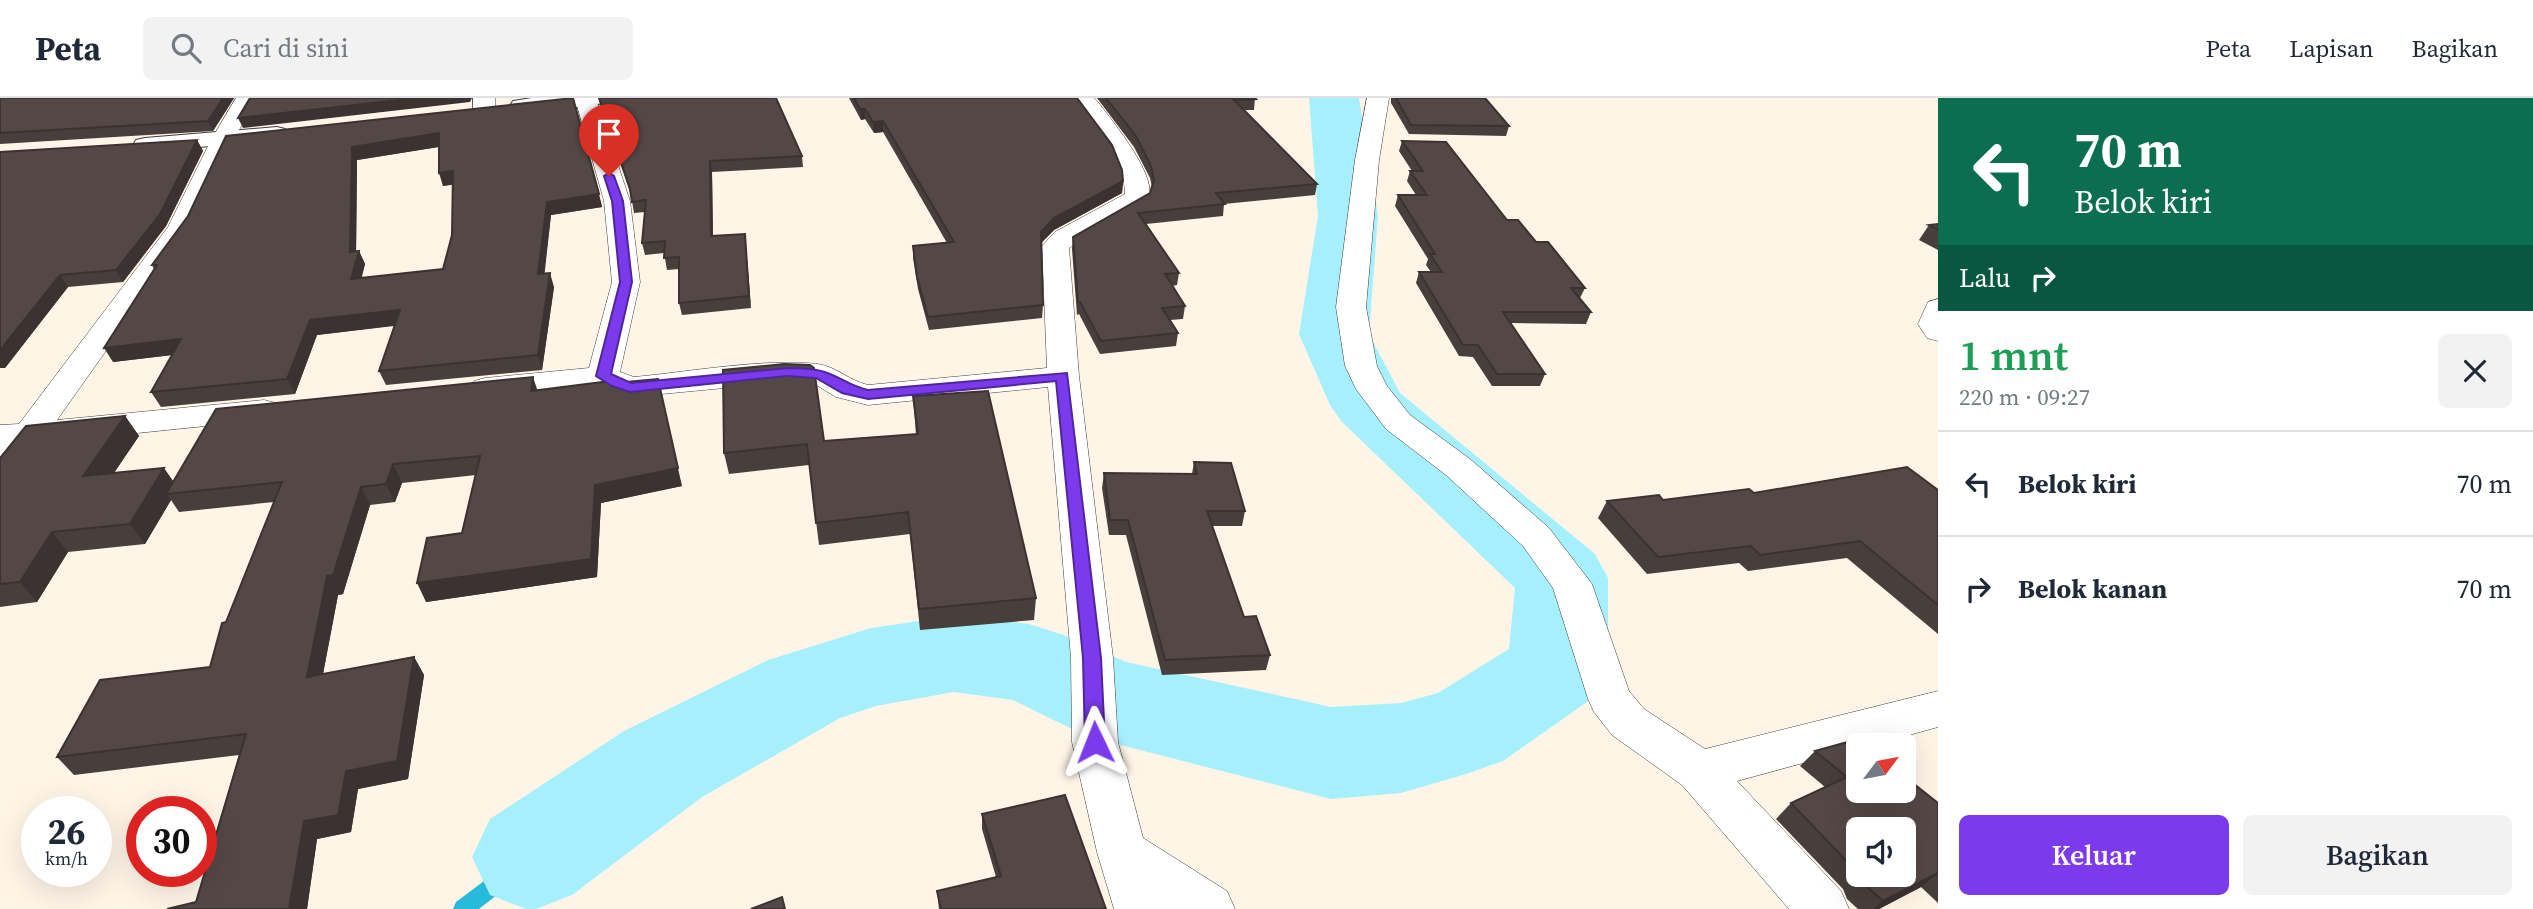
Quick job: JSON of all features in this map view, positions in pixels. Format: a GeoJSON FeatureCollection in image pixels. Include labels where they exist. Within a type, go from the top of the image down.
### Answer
{"type":"FeatureCollection","features":[{"type":"Feature","properties":{"kind":"street"},"geometry":{"type":"LineString","coordinates":[[0,469],[15,434],[180,228],[222,140],[247,98]]}},
{"type":"Feature","properties":{"kind":"street"},"geometry":{"type":"LineString","coordinates":[[1083,98],[1112,133],[1140,187],[1138,197],[1129,204],[1064,238],[1055,246],[1063,376],[1092,658],[1095,742],[1122,852],[1140,909]]}},
{"type":"Feature","properties":{"kind":"street"},"geometry":{"type":"LineString","coordinates":[[1378,98],[1367,160],[1351,307],[1361,366],[1372,390],[1398,422],[1458,467],[1536,537],[1572,584],[1610,699],[1628,722],[1699,771],[1823,909]]}},
{"type":"Feature","properties":{"kind":"street"},"geometry":{"type":"LineString","coordinates":[[456,114],[484,104],[590,99],[617,201],[626,282],[603,376]]}},
{"type":"Feature","properties":{"kind":"street"},"geometry":{"type":"LineString","coordinates":[[125,146],[305,131]]}},
{"type":"Feature","properties":{"kind":"street"},"geometry":{"type":"LineString","coordinates":[[1938,309],[1933,324],[1938,332]]}},
{"type":"Feature","properties":{"kind":"street"},"geometry":{"type":"LineString","coordinates":[[453,391],[603,376],[630,387],[805,372],[820,374],[847,390],[868,395],[1063,376]]}},
{"type":"Feature","properties":{"kind":"street"},"geometry":{"type":"LineString","coordinates":[[15,434],[289,407]]}},
{"type":"Feature","properties":{"kind":"street"},"geometry":{"type":"LineString","coordinates":[[1699,771],[1938,709]]}},
{"type":"Feature","properties":{"kind":"street"},"geometry":{"type":"LineString","coordinates":[[1122,852],[1173,888],[1209,909]]}},
{"type":"Feature","properties":{"kind":"building"},"geometry":{"type":"Polygon","coordinates":[[[0,98],[223,98],[208,121],[0,133],[0,98]]]}},
{"type":"Feature","properties":{"kind":"building"},"geometry":{"type":"Polygon","coordinates":[[[250,98],[417,98],[238,118],[250,98]]]}},
{"type":"Feature","properties":{"kind":"building"},"geometry":{"type":"Polygon","coordinates":[[[573,98],[599,194],[547,202],[538,274],[550,273],[538,355],[379,371],[400,310],[310,320],[287,379],[151,392],[181,339],[104,348],[157,265],[152,265],[188,216],[226,136],[573,98]],[[439,133],[352,147],[350,252],[359,251],[351,279],[443,269],[452,235],[453,171],[439,173],[439,133]]]}},
{"type":"Feature","properties":{"kind":"building"},"geometry":{"type":"Polygon","coordinates":[[[599,98],[776,98],[802,156],[710,161],[711,236],[745,234],[749,296],[679,303],[679,257],[664,258],[665,241],[642,243],[646,200],[632,202],[599,98]]]}},
{"type":"Feature","properties":{"kind":"building"},"geometry":{"type":"Polygon","coordinates":[[[854,98],[1077,98],[1112,145],[1122,170],[1123,181],[1054,218],[1041,232],[1043,305],[928,317],[917,277],[913,246],[954,242],[883,121],[873,122],[865,109],[860,109],[854,98]]]}},
{"type":"Feature","properties":{"kind":"building"},"geometry":{"type":"Polygon","coordinates":[[[1106,98],[1255,98],[1234,100],[1317,184],[1216,193],[1225,204],[1138,213],[1179,273],[1165,274],[1185,306],[1162,308],[1178,333],[1101,341],[1078,302],[1073,237],[1150,193],[1154,180],[1151,166],[1136,136],[1106,98]]]}},
{"type":"Feature","properties":{"kind":"building"},"geometry":{"type":"Polygon","coordinates":[[[1396,98],[1485,98],[1509,126],[1411,125],[1396,98]]]}},
{"type":"Feature","properties":{"kind":"building"},"geometry":{"type":"Polygon","coordinates":[[[197,140],[160,214],[116,270],[60,275],[0,350],[0,152],[197,140]]]}},
{"type":"Feature","properties":{"kind":"building"},"geometry":{"type":"Polygon","coordinates":[[[1402,141],[1446,142],[1507,220],[1518,220],[1536,242],[1548,242],[1585,288],[1571,288],[1591,312],[1503,312],[1545,374],[1497,374],[1478,345],[1463,345],[1419,272],[1442,272],[1430,254],[1435,254],[1398,195],[1427,195],[1410,171],[1423,171],[1402,141]]]}},
{"type":"Feature","properties":{"kind":"building"},"geometry":{"type":"Polygon","coordinates":[[[784,364],[810,365],[814,368],[824,441],[918,434],[913,396],[988,391],[1036,598],[919,609],[908,512],[816,523],[807,444],[724,453],[723,370],[784,364]]]}},
{"type":"Feature","properties":{"kind":"building"},"geometry":{"type":"Polygon","coordinates":[[[533,377],[531,391],[618,380],[626,382],[658,379],[678,468],[595,485],[591,559],[417,583],[427,538],[462,533],[480,456],[393,464],[386,484],[361,487],[333,575],[327,576],[307,677],[414,657],[397,761],[346,771],[338,815],[304,821],[289,909],[167,909],[196,902],[200,887],[217,887],[217,831],[246,734],[57,757],[100,680],[210,667],[222,623],[226,622],[282,482],[166,494],[216,409],[533,377]]]}},
{"type":"Feature","properties":{"kind":"building"},"geometry":{"type":"Polygon","coordinates":[[[125,416],[83,476],[164,468],[130,524],[52,532],[20,582],[0,584],[0,458],[26,426],[125,416]]]}},
{"type":"Feature","properties":{"kind":"building"},"geometry":{"type":"Polygon","coordinates":[[[1194,462],[1231,463],[1245,511],[1207,511],[1244,617],[1256,616],[1270,655],[1165,660],[1128,520],[1110,520],[1104,473],[1197,474],[1194,462]]]}},
{"type":"Feature","properties":{"kind":"building"},"geometry":{"type":"Polygon","coordinates":[[[1907,467],[1938,490],[1938,605],[1860,541],[1760,555],[1751,546],[1658,557],[1607,501],[1659,495],[1663,500],[1749,489],[1754,493],[1907,467]]]}},
{"type":"Feature","properties":{"kind":"building"},"geometry":{"type":"Polygon","coordinates":[[[1846,742],[1846,776],[1815,751],[1846,742]]]}},
{"type":"Feature","properties":{"kind":"building"},"geometry":{"type":"Polygon","coordinates":[[[1846,777],[1846,803],[1916,803],[1916,786],[1938,803],[1938,873],[1916,884],[1916,817],[1846,817],[1846,860],[1791,803],[1846,777]]]}},
{"type":"Feature","properties":{"kind":"building"},"geometry":{"type":"Polygon","coordinates":[[[1065,795],[1106,909],[941,909],[937,891],[1001,876],[982,814],[1065,795]]]}},
{"type":"Feature","properties":{"kind":"building"},"geometry":{"type":"Polygon","coordinates":[[[1867,887],[1910,887],[1883,901],[1867,887]]]}},
{"type":"Feature","properties":{"kind":"building"},"geometry":{"type":"Polygon","coordinates":[[[782,897],[785,909],[751,909],[782,897]]]}},
{"type":"Feature","properties":{"kind":"waterway"},"geometry":{"type":"LineString","coordinates":[[531,857],[663,764],[804,689],[871,667],[954,654],[1029,663],[1109,700],[1331,753],[1401,748],[1466,730],[1558,669],[1562,578],[1368,405],[1334,334],[1348,216],[1334,98]]}},
{"type":"Feature","properties":{"kind":"waterway"},"geometry":{"type":"LineString","coordinates":[[463,909],[531,857]]}},
{"type":"Feature","properties":{"kind":"route"},"geometry":{"type":"LineString","coordinates":[[609,176],[617,201],[626,282],[603,376],[617,383],[630,387],[805,372],[820,374],[847,390],[868,395],[1063,376],[1092,658],[1095,742]]}}]}
